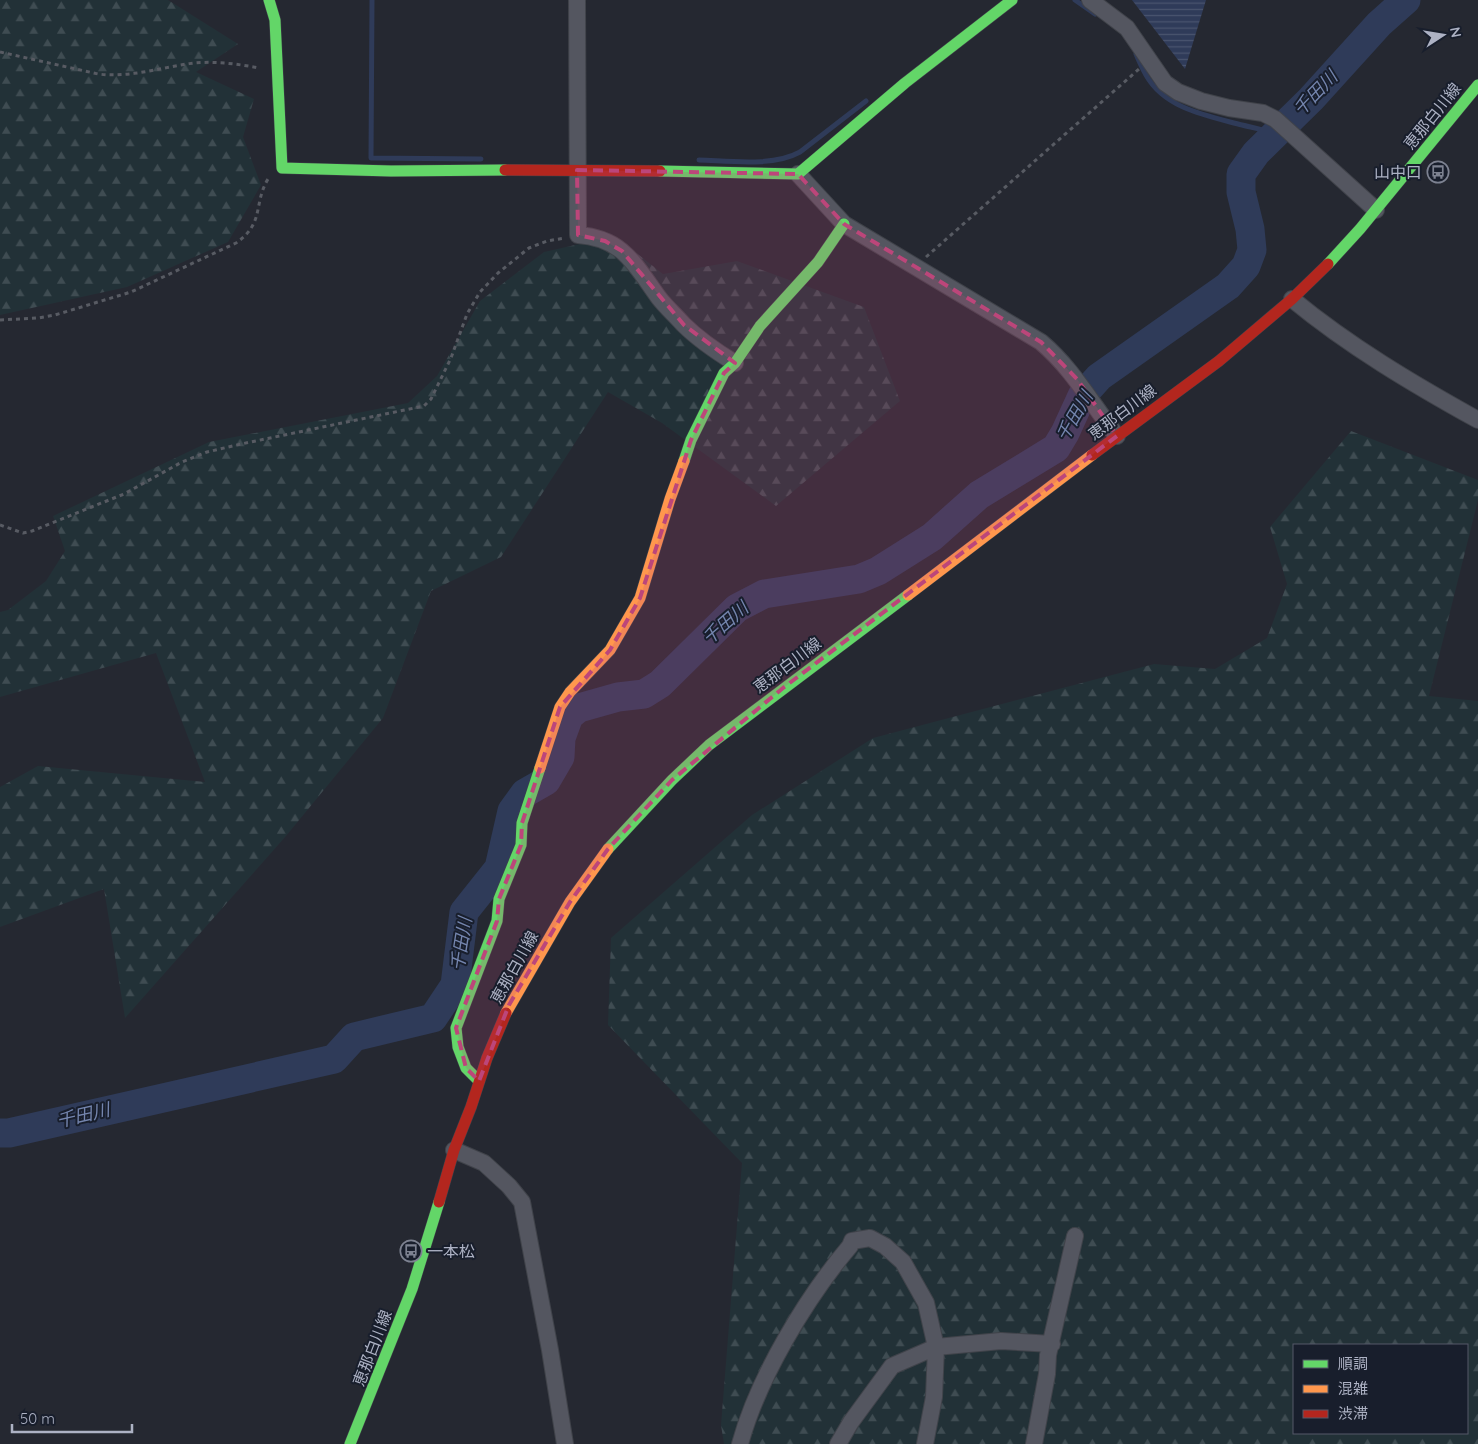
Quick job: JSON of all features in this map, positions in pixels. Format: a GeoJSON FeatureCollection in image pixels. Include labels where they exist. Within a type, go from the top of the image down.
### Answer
{"type":"FeatureCollection","features":[{"type":"Feature","properties":{"kind":"street"},"geometry":{"type":"LineString","coordinates":[[269,0],[275,20],[282,168],[391,172],[577,170],[798,174],[905,83],[1012,0]]}},
{"type":"Feature","properties":{"kind":"street"},"geometry":{"type":"LineString","coordinates":[[577,0],[578,235],[605,241],[630,257],[660,299],[684,325],[717,352],[735,363]]}},
{"type":"Feature","properties":{"kind":"street"},"geometry":{"type":"LineString","coordinates":[[1090,0],[1126,28],[1165,83],[1178,92],[1201,101],[1229,108],[1263,113],[1275,119],[1376,210]]}},
{"type":"Feature","properties":{"kind":"street","name":"恵那白川線"},"geometry":{"type":"LineString","coordinates":[[350,1444],[412,1289],[454,1150],[487,1058],[509,1005],[570,902],[608,850],[672,780],[709,746],[783,688],[1219,361],[1292,299],[1322,271],[1376,210],[1478,85]]}},
{"type":"Feature","properties":{"kind":"street"},"geometry":{"type":"LineString","coordinates":[[798,174],[844,224],[1041,342],[1056,355],[1077,379],[1092,404],[1117,436]]}},
{"type":"Feature","properties":{"kind":"street"},"geometry":{"type":"LineString","coordinates":[[479,1081],[466,1068],[458,1046],[456,1028],[497,921],[499,899],[521,845],[522,823],[527,805],[560,707],[570,692],[610,650],[640,598],[670,499],[691,440],[724,373],[735,363],[760,326],[818,262],[844,224]]}},
{"type":"Feature","properties":{"kind":"street"},"geometry":{"type":"LineString","coordinates":[[1292,299],[1322,324],[1411,383],[1478,420]]}},
{"type":"Feature","properties":{"kind":"street"},"geometry":{"type":"LineString","coordinates":[[454,1150],[484,1163],[509,1186],[522,1202],[550,1350],[565,1444]]}},
{"type":"Feature","properties":{"kind":"street"},"geometry":{"type":"LineString","coordinates":[[1034,1444],[1048,1374],[1048,1356],[1075,1236]]}},
{"type":"Feature","properties":{"kind":"street"},"geometry":{"type":"LineString","coordinates":[[740,1444],[746,1421],[779,1352],[828,1272],[852,1241],[870,1238],[885,1246],[902,1262],[926,1303],[936,1347],[934,1397],[925,1444]]}},
{"type":"Feature","properties":{"kind":"street"},"geometry":{"type":"LineString","coordinates":[[838,1444],[851,1422],[892,1366],[936,1347],[1001,1341],[1052,1344]]}},
{"type":"Feature","properties":{"kind":"path"},"geometry":{"type":"LineString","coordinates":[[0,52],[114,76],[194,63],[218,62],[277,71]]}},
{"type":"Feature","properties":{"kind":"path"},"geometry":{"type":"LineString","coordinates":[[915,267],[1137,70],[1151,63]]}},
{"type":"Feature","properties":{"kind":"path"},"geometry":{"type":"LineString","coordinates":[[0,320],[55,315],[131,292],[236,243],[245,236],[258,216],[262,190],[268,180],[272,174],[282,168]]}},
{"type":"Feature","properties":{"kind":"path"},"geometry":{"type":"LineString","coordinates":[[0,525],[23,533],[32,531],[124,494],[182,462],[207,452],[424,406],[431,399],[435,391],[451,358],[467,314],[480,292],[498,273],[529,248],[547,241],[578,235]]}},
{"type":"Feature","properties":{"kind":"highlighted area"},"geometry":{"type":"Polygon","coordinates":[[[577,170],[798,174],[844,224],[1041,342],[1077,379],[1117,436],[783,688],[672,780],[608,849],[570,902],[509,1005],[479,1081],[466,1068],[456,1028],[497,921],[499,899],[521,845],[522,823],[560,707],[610,650],[640,598],[691,440],[724,373],[735,363],[684,325],[622,251],[605,241],[578,235],[577,170]]]}},
{"type":"Feature","properties":{"kind":"green space"},"geometry":{"type":"Polygon","coordinates":[[[0,0],[168,0],[238,44],[196,72],[254,99],[243,137],[261,185],[228,242],[127,287],[0,315],[0,0]]]}},
{"type":"Feature","properties":{"kind":"green space"},"geometry":{"type":"Polygon","coordinates":[[[615,236],[663,274],[737,261],[864,307],[900,401],[776,506],[662,423],[608,392],[501,557],[431,591],[383,718],[286,836],[125,1018],[104,889],[0,927],[0,787],[38,766],[205,782],[156,653],[0,697],[0,612],[8,610],[46,581],[65,551],[53,516],[209,442],[408,403],[437,376],[480,301],[544,252],[615,236]]]}},
{"type":"Feature","properties":{"kind":"green space"},"geometry":{"type":"Polygon","coordinates":[[[1351,431],[1478,480],[1478,500],[1429,696],[1478,701],[1478,1444],[724,1444],[721,1425],[742,1163],[608,1025],[611,938],[752,815],[873,738],[1154,664],[1215,669],[1267,638],[1287,584],[1270,527],[1351,431]]]}},
{"type":"Feature","properties":{"kind":"water"},"geometry":{"type":"Polygon","coordinates":[[[1132,0],[1206,0],[1185,69],[1132,0]]]}},
{"type":"Feature","properties":{"kind":"waterway"},"geometry":{"type":"LineString","coordinates":[[372,0],[371,158],[481,159]]}},
{"type":"Feature","properties":{"kind":"waterway"},"geometry":{"type":"LineString","coordinates":[[1075,0],[1095,14]]}},
{"type":"Feature","properties":{"kind":"waterway","name":"千田川"},"geometry":{"type":"LineString","coordinates":[[0,1133],[9,1133],[334,1059],[354,1037],[433,1018],[455,985],[464,912],[499,868],[512,811],[525,793],[546,781],[560,757],[561,738],[569,716],[579,708],[618,697],[644,694],[660,684],[737,608],[764,594],[859,579],[878,571],[932,537],[979,495],[1056,448],[1082,396],[1099,377],[1228,286],[1246,266],[1252,250],[1250,229],[1241,192],[1241,174],[1256,153],[1311,99],[1379,24],[1406,0]]}},
{"type":"Feature","properties":{"kind":"waterway"},"geometry":{"type":"LineString","coordinates":[[1136,54],[1154,87],[1176,103],[1202,114],[1275,135]]}},
{"type":"Feature","properties":{"kind":"waterway"},"geometry":{"type":"LineString","coordinates":[[699,160],[751,162],[789,157],[800,152],[866,101]]}},
{"type":"Feature","properties":{"kind":"traffic: fast"},"geometry":{"type":"LineString","coordinates":[[269,0],[275,20],[282,168],[391,171],[505,170]]}},
{"type":"Feature","properties":{"kind":"traffic: fast"},"geometry":{"type":"LineString","coordinates":[[660,171],[798,174],[905,83],[1012,0]]}},
{"type":"Feature","properties":{"kind":"traffic: fast"},"geometry":{"type":"LineString","coordinates":[[1328,264],[1360,229],[1478,85]]}},
{"type":"Feature","properties":{"kind":"traffic: fast"},"geometry":{"type":"LineString","coordinates":[[684,461],[691,440],[724,373],[735,363],[760,326],[818,262],[844,224]]}},
{"type":"Feature","properties":{"kind":"traffic: fast"},"geometry":{"type":"LineString","coordinates":[[608,849],[672,780],[709,745],[908,595]]}},
{"type":"Feature","properties":{"kind":"traffic: fast"},"geometry":{"type":"LineString","coordinates":[[479,1081],[466,1068],[458,1047],[456,1028],[497,921],[499,899],[521,845],[522,823],[540,768]]}},
{"type":"Feature","properties":{"kind":"traffic: fast"},"geometry":{"type":"LineString","coordinates":[[350,1444],[412,1289],[439,1202]]}},
{"type":"Feature","properties":{"kind":"traffic: slow"},"geometry":{"type":"LineString","coordinates":[[908,595],[1092,455]]}},
{"type":"Feature","properties":{"kind":"traffic: slow"},"geometry":{"type":"LineString","coordinates":[[540,768],[560,707],[570,692],[610,650],[640,598],[670,499],[684,461]]}},
{"type":"Feature","properties":{"kind":"traffic: slow"},"geometry":{"type":"LineString","coordinates":[[506,1013],[570,902],[608,849]]}},
{"type":"Feature","properties":{"kind":"traffic: jam"},"geometry":{"type":"LineString","coordinates":[[505,170],[660,171]]}},
{"type":"Feature","properties":{"kind":"traffic: jam"},"geometry":{"type":"LineString","coordinates":[[1092,455],[1219,361],[1292,299],[1328,264]]}},
{"type":"Feature","properties":{"kind":"traffic: jam"},"geometry":{"type":"LineString","coordinates":[[439,1202],[454,1150],[487,1058],[506,1013]]}},
{"type":"Feature","properties":{"kind":"place","name":"山中口"},"geometry":{"type":"Point","coordinates":[1438,172]}},
{"type":"Feature","properties":{"kind":"place","name":"一本松"},"geometry":{"type":"Point","coordinates":[411,1251]}}]}
